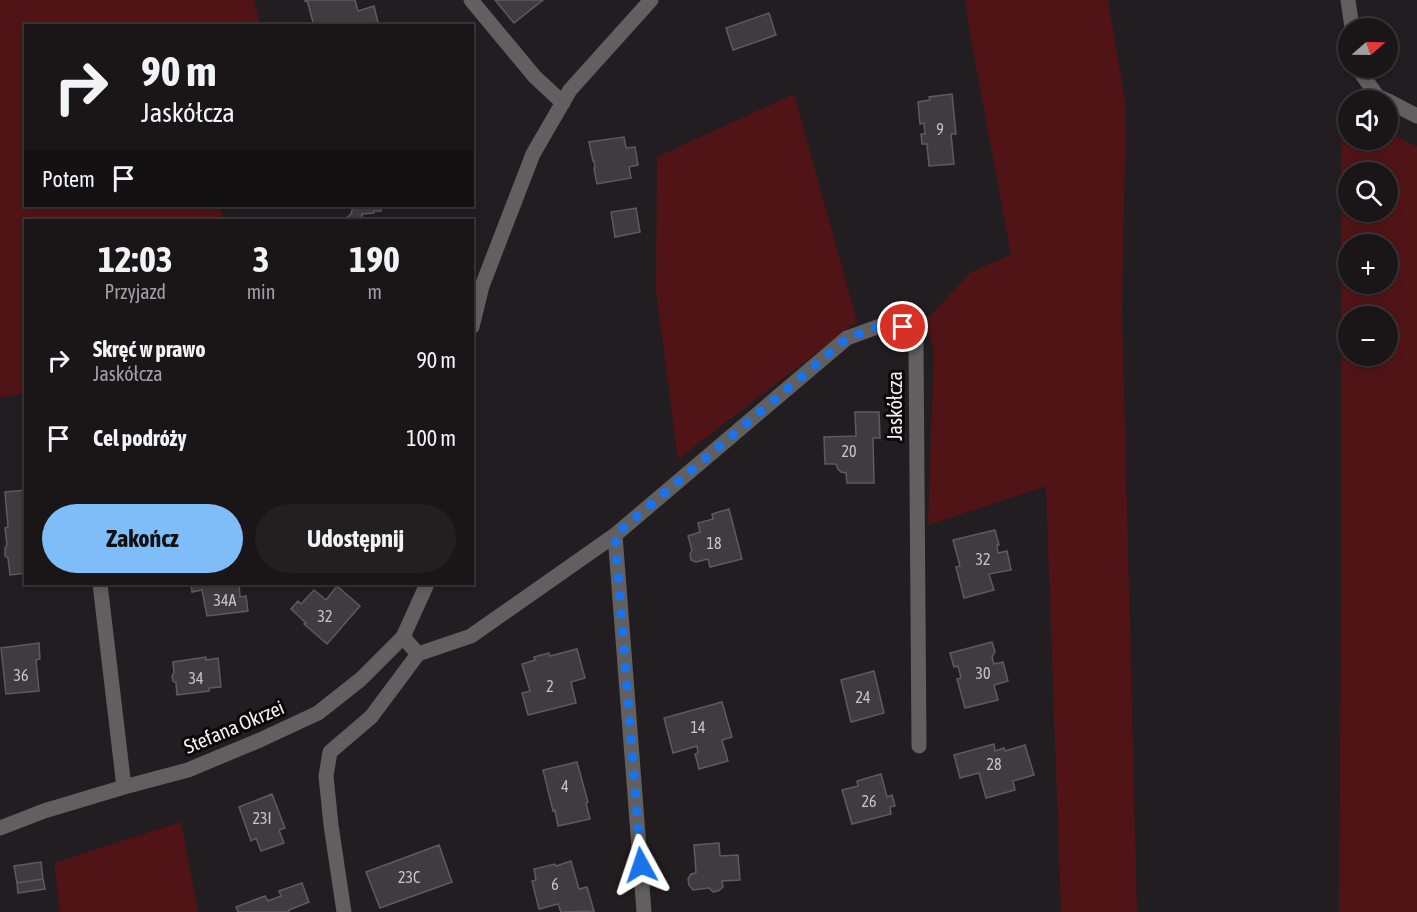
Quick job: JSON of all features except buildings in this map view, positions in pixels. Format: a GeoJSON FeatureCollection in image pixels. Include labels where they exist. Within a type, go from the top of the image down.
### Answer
{"type":"FeatureCollection","features":[{"type":"Feature","properties":{"kind":"street"},"geometry":{"type":"LineString","coordinates":[[471,0],[535,77],[563,103]]}},
{"type":"Feature","properties":{"kind":"street"},"geometry":{"type":"LineString","coordinates":[[474,319],[482,286],[533,154],[570,90],[651,0]]}},
{"type":"Feature","properties":{"kind":"street"},"geometry":{"type":"LineString","coordinates":[[1348,0],[1351,18]]}},
{"type":"Feature","properties":{"kind":"street"},"geometry":{"type":"LineString","coordinates":[[1398,106],[1417,116]]}},
{"type":"Feature","properties":{"kind":"street","name":"Jaskółcza"},"geometry":{"type":"LineString","coordinates":[[418,654],[471,636],[615,535],[847,338],[891,322],[903,327],[916,343],[919,746]]}},
{"type":"Feature","properties":{"kind":"street"},"geometry":{"type":"LineString","coordinates":[[615,535],[645,912]]}},
{"type":"Feature","properties":{"kind":"street"},"geometry":{"type":"LineString","coordinates":[[100,585],[124,787]]}},
{"type":"Feature","properties":{"kind":"street","name":"Stefana Okrzei"},"geometry":{"type":"LineString","coordinates":[[0,828],[124,787],[188,770],[318,713],[361,680],[403,637],[427,585]]}},
{"type":"Feature","properties":{"kind":"street"},"geometry":{"type":"LineString","coordinates":[[344,912],[326,776],[330,752],[370,717],[418,654],[403,637]]}},
{"type":"Feature","properties":{"kind":"shaded area"},"geometry":{"type":"Polygon","coordinates":[[[0,0],[254,0],[260,24],[24,24],[24,207],[220,207],[222,219],[24,219],[24,394],[0,397],[0,0]]]}},
{"type":"Feature","properties":{"kind":"shaded area"},"geometry":{"type":"Polygon","coordinates":[[[965,0],[1108,0],[1126,107],[1122,310],[1137,912],[1061,912],[1046,486],[928,525],[934,350],[925,321],[971,272],[1011,255],[965,0]]]}},
{"type":"Feature","properties":{"kind":"shaded area"},"geometry":{"type":"Polygon","coordinates":[[[794,94],[857,322],[678,459],[656,291],[657,157],[794,94]]]}},
{"type":"Feature","properties":{"kind":"shaded area"},"geometry":{"type":"Polygon","coordinates":[[[1398,138],[1417,147],[1417,912],[1339,912],[1341,366],[1398,366],[1398,306],[1341,306],[1341,294],[1398,294],[1398,234],[1341,234],[1341,222],[1398,222],[1398,162],[1341,162],[1341,150],[1398,150],[1398,138]]]}},
{"type":"Feature","properties":{"kind":"shaded area"},"geometry":{"type":"Polygon","coordinates":[[[181,822],[198,912],[60,912],[54,863],[181,822]]]}},
{"type":"Feature","properties":{"kind":"route"},"geometry":{"type":"LineString","coordinates":[[641,865],[615,535],[847,338],[891,322],[903,327]]}}]}
